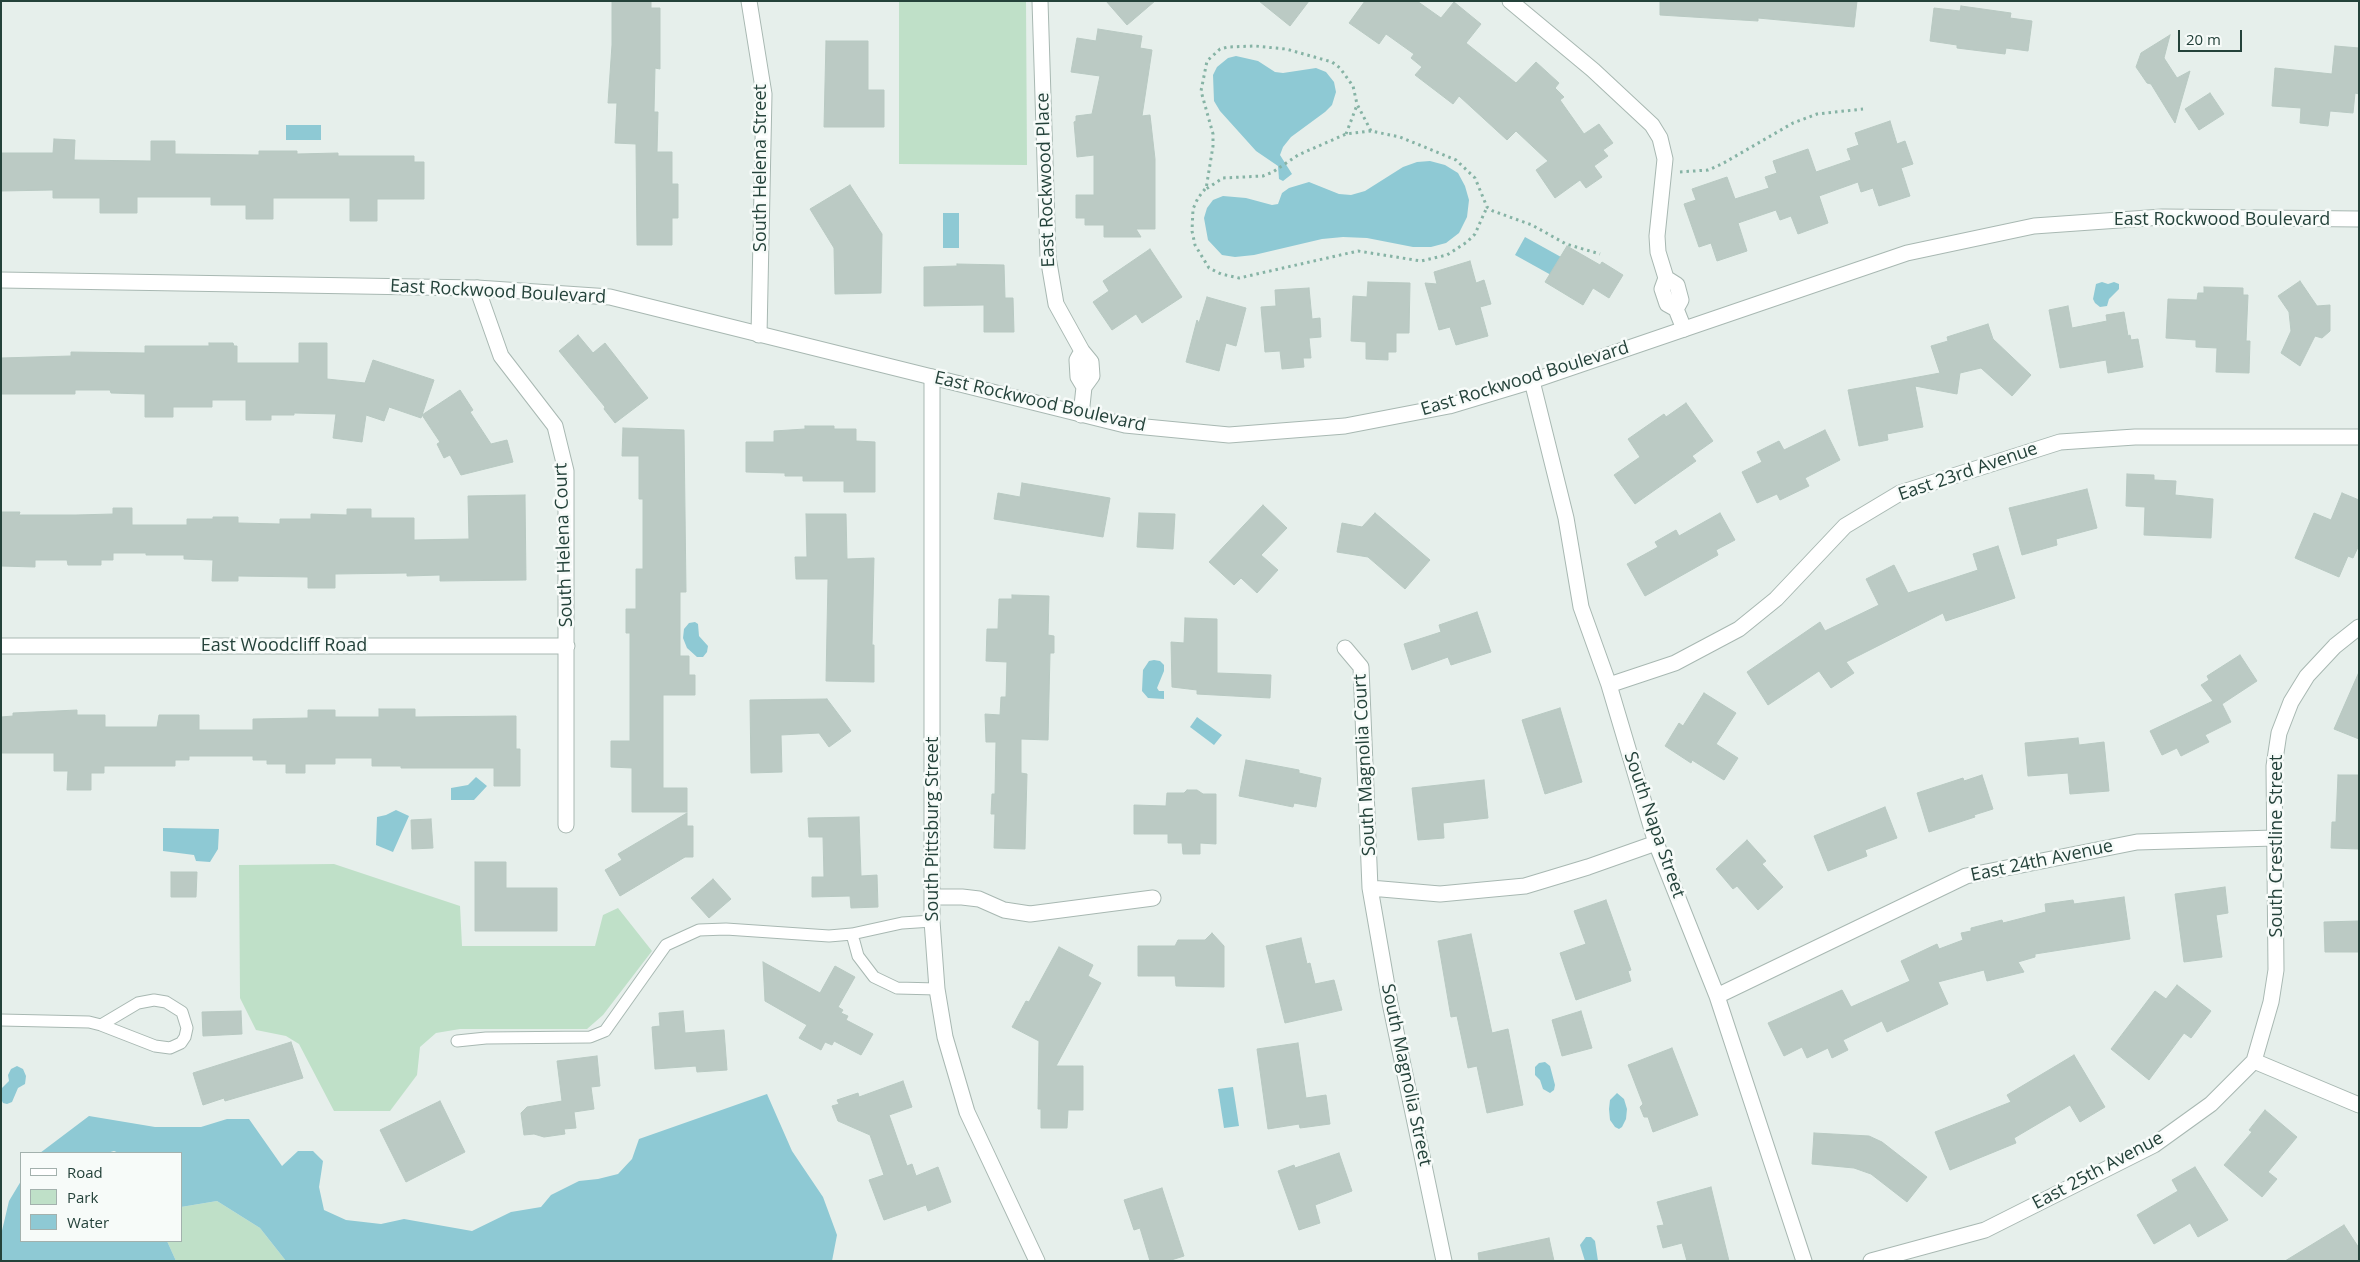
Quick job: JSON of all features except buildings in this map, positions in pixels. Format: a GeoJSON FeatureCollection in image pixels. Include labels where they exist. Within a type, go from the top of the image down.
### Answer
{"type":"FeatureCollection","features":[{"type":"Feature","properties":{"kind":"street","name":"South Helena Street"},"geometry":{"type":"LineString","coordinates":[[748,1],[764,94],[759,335]]}},
{"type":"Feature","properties":{"kind":"street","name":"East Rockwood Place"},"geometry":{"type":"LineString","coordinates":[[1040,1],[1050,274],[1056,304],[1082,351],[1092,362],[1092,376],[1084,387],[1081,415]]}},
{"type":"Feature","properties":{"kind":"street"},"geometry":{"type":"LineString","coordinates":[[1510,1],[1563,43],[1652,125],[1660,138],[1665,159],[1657,236],[1658,252],[1666,278],[1677,285],[1681,300],[1676,309],[1684,330]]}},
{"type":"Feature","properties":{"kind":"street","name":"East Rockwood Boulevard"},"geometry":{"type":"LineString","coordinates":[[1,280],[477,288],[610,297],[1125,425],[1228,435],[1345,426],[1449,406],[1532,381],[1907,253],[2034,226],[2162,217],[2359,219]]}},
{"type":"Feature","properties":{"kind":"street","name":"South Helena Court"},"geometry":{"type":"LineString","coordinates":[[477,288],[501,356],[555,426],[566,472],[566,825]]}},
{"type":"Feature","properties":{"kind":"street","name":"South Pittsburg Street"},"geometry":{"type":"LineString","coordinates":[[932,377],[932,921],[936,988],[945,1037],[968,1112],[1037,1261]]}},
{"type":"Feature","properties":{"kind":"street","name":"South Napa Street"},"geometry":{"type":"LineString","coordinates":[[1532,381],[1566,518],[1582,607],[1656,843],[1716,996],[1804,1261]]}},
{"type":"Feature","properties":{"kind":"street","name":"East 23rd Avenue"},"geometry":{"type":"LineString","coordinates":[[1608,685],[1675,663],[1739,630],[1776,599],[1845,526],[1900,493],[2060,442],[2135,437],[2359,437]]}},
{"type":"Feature","properties":{"kind":"street","name":"South Crestline Street"},"geometry":{"type":"LineString","coordinates":[[2254,1061],[2271,1002],[2276,970],[2274,766],[2279,733],[2291,702],[2307,676],[2329,652],[2359,627]]}},
{"type":"Feature","properties":{"kind":"street","name":"East Woodcliff Road"},"geometry":{"type":"LineString","coordinates":[[1,646],[567,646]]}},
{"type":"Feature","properties":{"kind":"street","name":"South Magnolia Court"},"geometry":{"type":"LineString","coordinates":[[1345,648],[1362,667],[1370,888]]}},
{"type":"Feature","properties":{"kind":"street","name":"East 24th Avenue"},"geometry":{"type":"LineString","coordinates":[[1716,996],[1966,876],[2137,842],[2274,838]]}},
{"type":"Feature","properties":{"kind":"street"},"geometry":{"type":"LineString","coordinates":[[1370,888],[1440,894],[1525,886],[1588,867],[1656,843]]}},
{"type":"Feature","properties":{"kind":"street","name":"South Magnolia Street"},"geometry":{"type":"LineString","coordinates":[[1370,888],[1390,1003],[1444,1261]]}},
{"type":"Feature","properties":{"kind":"street"},"geometry":{"type":"LineString","coordinates":[[932,897],[962,897],[979,900],[1004,910],[1030,914],[1153,898]]}},
{"type":"Feature","properties":{"kind":"street"},"geometry":{"type":"LineString","coordinates":[[2254,1061],[2359,1105]]}},
{"type":"Feature","properties":{"kind":"street","name":"East 25th Avenue"},"geometry":{"type":"LineString","coordinates":[[1871,1261],[1985,1230],[2154,1145],[2211,1104],[2254,1061]]}},
{"type":"Feature","properties":{"kind":"lane"},"geometry":{"type":"LineString","coordinates":[[456,1042],[486,1038],[590,1037],[605,1031],[666,944],[699,930],[726,929],[829,936],[852,934],[902,923],[932,921]]}},
{"type":"Feature","properties":{"kind":"lane"},"geometry":{"type":"LineString","coordinates":[[852,934],[858,956],[874,977],[897,988],[936,988]]}},
{"type":"Feature","properties":{"kind":"lane"},"geometry":{"type":"LineString","coordinates":[[1,1020],[101,1025],[155,1046],[170,1048],[181,1043],[185,1037],[186,1028],[182,1012],[166,1002],[154,1000],[138,1003],[101,1025]]}},
{"type":"Feature","properties":{"kind":"path"},"geometry":{"type":"LineString","coordinates":[[1206,189],[1213,146],[1211,124],[1202,99],[1202,81],[1207,61],[1220,49],[1228,47],[1274,47],[1322,57],[1336,65],[1347,76],[1353,86],[1357,104],[1371,131]]}},
{"type":"Feature","properties":{"kind":"path"},"geometry":{"type":"LineString","coordinates":[[1346,134],[1357,104]]}},
{"type":"Feature","properties":{"kind":"path"},"geometry":{"type":"LineString","coordinates":[[1664,174],[1708,170],[1793,123],[1817,114],[1863,109]]}},
{"type":"Feature","properties":{"kind":"path"},"geometry":{"type":"LineString","coordinates":[[1487,207],[1475,234],[1447,256],[1421,261],[1358,251],[1239,278],[1221,274],[1210,268],[1195,246],[1192,231],[1194,209],[1198,198],[1206,189],[1223,178],[1263,176],[1273,172],[1298,155],[1346,134],[1371,131],[1400,137],[1456,160],[1475,178],[1487,207],[1493,212],[1532,225],[1566,244],[1600,254]]}},
{"type":"Feature","properties":{"kind":"green space"},"geometry":{"type":"Polygon","coordinates":[[[899,1],[1026,1],[1027,165],[899,164],[899,1]]]}},
{"type":"Feature","properties":{"kind":"green space"},"geometry":{"type":"Polygon","coordinates":[[[334,864],[460,906],[462,946],[595,946],[603,915],[618,908],[652,951],[603,1015],[587,1029],[460,1029],[436,1033],[420,1047],[417,1075],[390,1111],[334,1111],[299,1044],[286,1036],[256,1030],[240,998],[239,865],[334,864]]]}},
{"type":"Feature","properties":{"kind":"green space"},"geometry":{"type":"Polygon","coordinates":[[[217,1201],[260,1228],[286,1261],[176,1261],[167,1242],[182,1242],[182,1207],[217,1201]]]}},
{"type":"Feature","properties":{"kind":"water"},"geometry":{"type":"Polygon","coordinates":[[[1236,56],[1258,61],[1275,72],[1283,73],[1316,68],[1326,72],[1334,82],[1336,92],[1332,105],[1291,137],[1283,147],[1280,155],[1292,174],[1283,181],[1279,179],[1278,166],[1256,151],[1220,111],[1214,101],[1213,75],[1217,67],[1228,58],[1236,56]]]}},
{"type":"Feature","properties":{"kind":"water"},"geometry":{"type":"Polygon","coordinates":[[[286,125],[321,125],[321,140],[286,140],[286,125]]]}},
{"type":"Feature","properties":{"kind":"water"},"geometry":{"type":"Polygon","coordinates":[[[1430,161],[1445,165],[1458,173],[1465,186],[1469,200],[1467,217],[1459,233],[1446,243],[1431,247],[1413,247],[1367,238],[1343,237],[1322,239],[1254,255],[1235,257],[1222,255],[1208,240],[1204,218],[1207,208],[1213,200],[1223,196],[1246,198],[1272,205],[1278,204],[1282,193],[1289,188],[1309,182],[1339,194],[1351,195],[1365,191],[1403,167],[1417,162],[1430,161]]]}},
{"type":"Feature","properties":{"kind":"water"},"geometry":{"type":"Polygon","coordinates":[[[943,213],[959,213],[959,248],[943,248],[943,213]]]}},
{"type":"Feature","properties":{"kind":"water"},"geometry":{"type":"Polygon","coordinates":[[[1525,237],[1561,257],[1551,275],[1515,255],[1525,237]]]}},
{"type":"Feature","properties":{"kind":"water"},"geometry":{"type":"Polygon","coordinates":[[[2102,282],[2119,284],[2119,289],[2109,299],[2107,306],[2100,307],[2093,299],[2096,284],[2102,282]]]}},
{"type":"Feature","properties":{"kind":"water"},"geometry":{"type":"Polygon","coordinates":[[[695,622],[698,624],[699,636],[708,646],[707,652],[703,657],[697,657],[687,648],[683,638],[684,629],[689,623],[695,622]]]}},
{"type":"Feature","properties":{"kind":"water"},"geometry":{"type":"Polygon","coordinates":[[[1149,661],[1160,661],[1164,665],[1164,671],[1157,688],[1159,691],[1164,691],[1164,699],[1148,698],[1142,691],[1143,670],[1149,661]]]}},
{"type":"Feature","properties":{"kind":"water"},"geometry":{"type":"Polygon","coordinates":[[[1197,717],[1222,735],[1214,745],[1190,727],[1197,717]]]}},
{"type":"Feature","properties":{"kind":"water"},"geometry":{"type":"Polygon","coordinates":[[[476,777],[487,786],[474,800],[451,800],[451,788],[468,785],[476,777]]]}},
{"type":"Feature","properties":{"kind":"water"},"geometry":{"type":"Polygon","coordinates":[[[396,810],[409,816],[393,852],[376,845],[377,817],[396,810]]]}},
{"type":"Feature","properties":{"kind":"water"},"geometry":{"type":"Polygon","coordinates":[[[163,828],[219,829],[218,849],[210,862],[196,861],[194,855],[163,851],[163,828]]]}},
{"type":"Feature","properties":{"kind":"water"},"geometry":{"type":"Polygon","coordinates":[[[1545,1062],[1550,1066],[1555,1085],[1554,1090],[1550,1093],[1543,1089],[1540,1080],[1535,1075],[1535,1067],[1539,1063],[1545,1062]]]}},
{"type":"Feature","properties":{"kind":"water"},"geometry":{"type":"Polygon","coordinates":[[[17,1066],[23,1069],[26,1076],[25,1084],[18,1088],[12,1102],[3,1103],[1,1089],[9,1081],[8,1075],[11,1069],[17,1066]]]}},
{"type":"Feature","properties":{"kind":"water"},"geometry":{"type":"Polygon","coordinates":[[[1233,1087],[1239,1126],[1224,1128],[1218,1089],[1233,1087]]]}},
{"type":"Feature","properties":{"kind":"water"},"geometry":{"type":"Polygon","coordinates":[[[1617,1093],[1624,1099],[1627,1109],[1626,1119],[1619,1129],[1610,1120],[1609,1109],[1610,1100],[1617,1093]]]}},
{"type":"Feature","properties":{"kind":"water"},"geometry":{"type":"Polygon","coordinates":[[[767,1094],[792,1151],[823,1197],[837,1235],[832,1261],[286,1261],[260,1228],[217,1201],[182,1207],[182,1152],[41,1152],[89,1116],[155,1127],[201,1127],[227,1119],[249,1119],[282,1166],[298,1151],[313,1151],[323,1161],[319,1187],[324,1210],[346,1220],[381,1224],[404,1219],[472,1231],[511,1212],[541,1207],[551,1195],[579,1181],[618,1174],[632,1159],[639,1139],[767,1094]]]}},
{"type":"Feature","properties":{"kind":"water"},"geometry":{"type":"Polygon","coordinates":[[[20,1183],[20,1242],[167,1242],[176,1261],[1,1261],[1,1235],[9,1201],[20,1183]]]}},
{"type":"Feature","properties":{"kind":"water"},"geometry":{"type":"Polygon","coordinates":[[[1586,1237],[1591,1237],[1595,1241],[1598,1261],[1585,1261],[1580,1245],[1586,1237]]]}}]}
